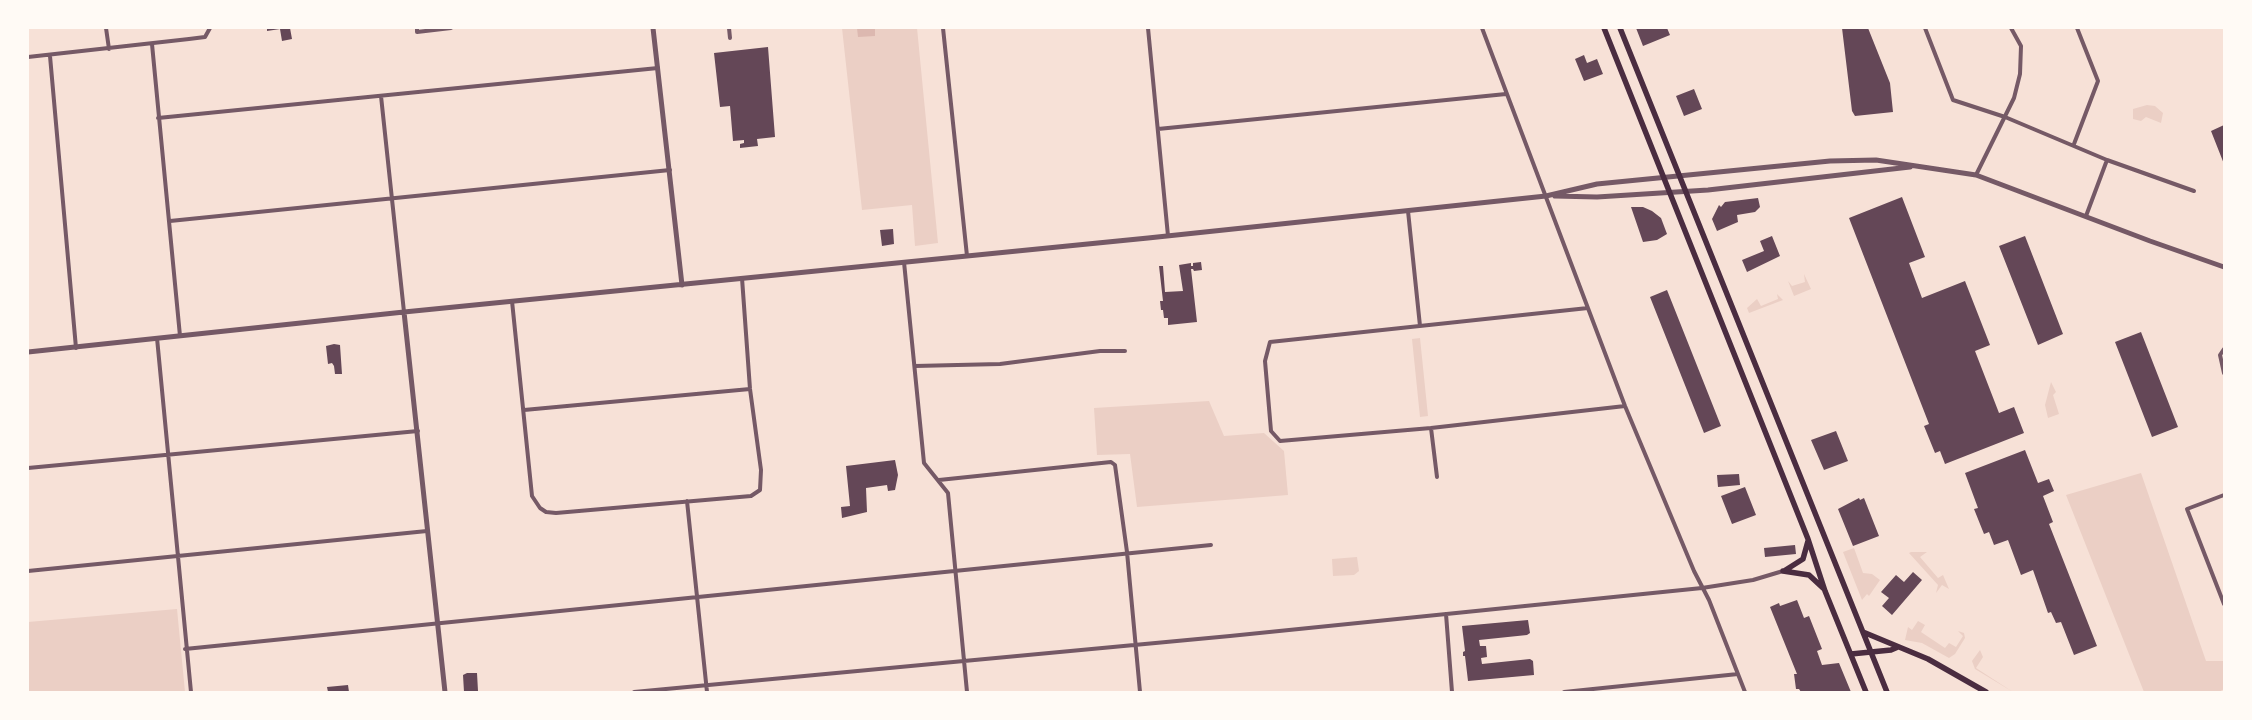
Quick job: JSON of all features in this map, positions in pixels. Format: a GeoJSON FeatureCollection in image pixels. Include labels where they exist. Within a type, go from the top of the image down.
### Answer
{"type":"FeatureCollection","features":[{"type":"Feature","properties":{"kind":"main road"},"geometry":{"type":"LineString","coordinates":[[1604,28],[1808,539],[1825,590],[1866,692]]}},
{"type":"Feature","properties":{"kind":"main road"},"geometry":{"type":"LineString","coordinates":[[1620,28],[1887,692]]}},
{"type":"Feature","properties":{"kind":"main road"},"geometry":{"type":"LineString","coordinates":[[1783,571],[1803,559],[1808,539]]}},
{"type":"Feature","properties":{"kind":"main road"},"geometry":{"type":"LineString","coordinates":[[1783,571],[1798,572],[1812,576],[1825,590]]}},
{"type":"Feature","properties":{"kind":"main road"},"geometry":{"type":"LineString","coordinates":[[1863,632],[1928,658],[1986,692]]}},
{"type":"Feature","properties":{"kind":"main road"},"geometry":{"type":"LineString","coordinates":[[1851,654],[1884,651],[1898,647]]}},
{"type":"Feature","properties":{"kind":"street"},"geometry":{"type":"LineString","coordinates":[[106,28],[109,49]]}},
{"type":"Feature","properties":{"kind":"street"},"geometry":{"type":"LineString","coordinates":[[417,28],[418,32],[451,28]]}},
{"type":"Feature","properties":{"kind":"street"},"geometry":{"type":"LineString","coordinates":[[654,28],[682,285]]}},
{"type":"Feature","properties":{"kind":"street"},"geometry":{"type":"LineString","coordinates":[[729,28],[730,38]]}},
{"type":"Feature","properties":{"kind":"street"},"geometry":{"type":"LineString","coordinates":[[943,28],[967,256]]}},
{"type":"Feature","properties":{"kind":"street"},"geometry":{"type":"LineString","coordinates":[[1148,28],[1168,236]]}},
{"type":"Feature","properties":{"kind":"street"},"geometry":{"type":"LineString","coordinates":[[1482,28],[1625,406],[1745,692]]}},
{"type":"Feature","properties":{"kind":"street"},"geometry":{"type":"LineString","coordinates":[[1925,28],[1953,100],[2005,117],[2074,144],[2107,160],[2194,191]]}},
{"type":"Feature","properties":{"kind":"street"},"geometry":{"type":"LineString","coordinates":[[1976,175],[2014,98],[2020,74],[2021,46],[2011,28]]}},
{"type":"Feature","properties":{"kind":"street"},"geometry":{"type":"LineString","coordinates":[[2074,144],[2098,82],[2077,28]]}},
{"type":"Feature","properties":{"kind":"street"},"geometry":{"type":"LineString","coordinates":[[28,57],[205,37],[210,29]]}},
{"type":"Feature","properties":{"kind":"street"},"geometry":{"type":"LineString","coordinates":[[152,44],[180,336]]}},
{"type":"Feature","properties":{"kind":"street"},"geometry":{"type":"LineString","coordinates":[[50,56],[76,348]]}},
{"type":"Feature","properties":{"kind":"street"},"geometry":{"type":"LineString","coordinates":[[158,118],[658,68]]}},
{"type":"Feature","properties":{"kind":"street"},"geometry":{"type":"LineString","coordinates":[[1158,130],[1506,94]]}},
{"type":"Feature","properties":{"kind":"street"},"geometry":{"type":"LineString","coordinates":[[381,96],[446,692]]}},
{"type":"Feature","properties":{"kind":"street"},"geometry":{"type":"LineString","coordinates":[[28,352],[404,312],[1408,211],[1546,196],[1597,184],[1830,162],[1876,160],[1976,175],[2224,267]]}},
{"type":"Feature","properties":{"kind":"street"},"geometry":{"type":"LineString","coordinates":[[2086,216],[2107,160]]}},
{"type":"Feature","properties":{"kind":"street"},"geometry":{"type":"LineString","coordinates":[[1546,196],[1597,197],[1763,185],[1918,165]]}},
{"type":"Feature","properties":{"kind":"street"},"geometry":{"type":"LineString","coordinates":[[170,221],[670,170]]}},
{"type":"Feature","properties":{"kind":"street"},"geometry":{"type":"LineString","coordinates":[[1408,211],[1420,326]]}},
{"type":"Feature","properties":{"kind":"street"},"geometry":{"type":"LineString","coordinates":[[904,262],[924,463],[948,493],[967,692]]}},
{"type":"Feature","properties":{"kind":"street"},"geometry":{"type":"LineString","coordinates":[[512,301],[532,496],[540,508],[546,512],[556,514],[751,496],[760,490],[762,470],[750,389],[742,278]]}},
{"type":"Feature","properties":{"kind":"street"},"geometry":{"type":"LineString","coordinates":[[1588,308],[1270,342],[1264,361],[1271,431],[1280,441],[1431,428],[1625,406]]}},
{"type":"Feature","properties":{"kind":"street"},"geometry":{"type":"LineString","coordinates":[[157,338],[185,649],[191,692]]}},
{"type":"Feature","properties":{"kind":"street"},"geometry":{"type":"LineString","coordinates":[[2224,349],[2220,355],[2224,373]]}},
{"type":"Feature","properties":{"kind":"street"},"geometry":{"type":"LineString","coordinates":[[915,366],[1000,364],[1100,351],[1124,351]]}},
{"type":"Feature","properties":{"kind":"street"},"geometry":{"type":"LineString","coordinates":[[524,410],[750,389]]}},
{"type":"Feature","properties":{"kind":"street"},"geometry":{"type":"LineString","coordinates":[[1431,428],[1437,477]]}},
{"type":"Feature","properties":{"kind":"street"},"geometry":{"type":"LineString","coordinates":[[28,468],[418,431]]}},
{"type":"Feature","properties":{"kind":"street"},"geometry":{"type":"LineString","coordinates":[[939,480],[1111,462],[1115,465],[1127,552],[1140,692]]}},
{"type":"Feature","properties":{"kind":"street"},"geometry":{"type":"LineString","coordinates":[[2224,495],[2187,509],[2224,604]]}},
{"type":"Feature","properties":{"kind":"street"},"geometry":{"type":"LineString","coordinates":[[687,501],[707,692]]}},
{"type":"Feature","properties":{"kind":"street"},"geometry":{"type":"LineString","coordinates":[[28,571],[427,531]]}},
{"type":"Feature","properties":{"kind":"street"},"geometry":{"type":"LineString","coordinates":[[185,649],[1210,545]]}},
{"type":"Feature","properties":{"kind":"street"},"geometry":{"type":"LineString","coordinates":[[634,692],[1702,588],[1753,580],[1783,571]]}},
{"type":"Feature","properties":{"kind":"street"},"geometry":{"type":"LineString","coordinates":[[1446,614],[1452,692]]}},
{"type":"Feature","properties":{"kind":"street"},"geometry":{"type":"LineString","coordinates":[[1564,692],[1738,674]]}},
{"type":"Feature","properties":{"kind":"shaded area"},"geometry":{"type":"Polygon","coordinates":[[[842,28],[917,28],[938,243],[915,246],[912,205],[862,210],[842,28]]]}},
{"type":"Feature","properties":{"kind":"shaded area"},"geometry":{"type":"Polygon","coordinates":[[[857,28],[875,28],[875,36],[858,37],[857,28]]]}},
{"type":"Feature","properties":{"kind":"shaded area"},"geometry":{"type":"Polygon","coordinates":[[[2147,105],[2155,106],[2163,113],[2161,123],[2146,117],[2141,121],[2133,119],[2133,109],[2147,105]]]}},
{"type":"Feature","properties":{"kind":"shaded area"},"geometry":{"type":"Polygon","coordinates":[[[1804,274],[1811,289],[1794,296],[1788,281],[1792,286],[1805,282],[1804,274]]]}},
{"type":"Feature","properties":{"kind":"shaded area"},"geometry":{"type":"Polygon","coordinates":[[[1777,294],[1783,300],[1749,313],[1747,308],[1757,299],[1761,306],[1778,299],[1777,294]]]}},
{"type":"Feature","properties":{"kind":"shaded area"},"geometry":{"type":"Polygon","coordinates":[[[1420,338],[1428,416],[1420,417],[1412,339],[1420,338]]]}},
{"type":"Feature","properties":{"kind":"shaded area"},"geometry":{"type":"Polygon","coordinates":[[[2051,382],[2056,392],[2053,395],[2059,414],[2048,418],[2045,405],[2051,382]]]}},
{"type":"Feature","properties":{"kind":"shaded area"},"geometry":{"type":"Polygon","coordinates":[[[1209,401],[1224,436],[1264,433],[1284,451],[1288,495],[1137,507],[1130,454],[1097,455],[1094,408],[1209,401]]]}},
{"type":"Feature","properties":{"kind":"shaded area"},"geometry":{"type":"Polygon","coordinates":[[[2141,473],[2206,661],[2224,661],[2224,689],[2219,692],[2144,692],[2066,495],[2141,473]]]}},
{"type":"Feature","properties":{"kind":"shaded area"},"geometry":{"type":"Polygon","coordinates":[[[1854,548],[1863,573],[1872,574],[1880,580],[1869,596],[1867,594],[1862,600],[1843,552],[1854,548]]]}},
{"type":"Feature","properties":{"kind":"shaded area"},"geometry":{"type":"Polygon","coordinates":[[[1927,552],[1920,557],[1938,578],[1943,575],[1949,589],[1942,585],[1936,593],[1938,585],[1909,553],[1927,552]]]}},
{"type":"Feature","properties":{"kind":"shaded area"},"geometry":{"type":"Polygon","coordinates":[[[1357,557],[1359,571],[1354,575],[1333,576],[1332,559],[1357,557]]]}},
{"type":"Feature","properties":{"kind":"shaded area"},"geometry":{"type":"Polygon","coordinates":[[[177,609],[185,692],[28,692],[28,622],[177,609]]]}},
{"type":"Feature","properties":{"kind":"shaded area"},"geometry":{"type":"Polygon","coordinates":[[[1918,621],[1925,625],[1921,632],[1945,648],[1949,643],[1956,647],[1963,636],[1958,631],[1964,633],[1965,638],[1955,654],[1949,658],[1922,643],[1905,640],[1908,627],[1912,630],[1918,621]]]}},
{"type":"Feature","properties":{"kind":"shaded area"},"geometry":{"type":"Polygon","coordinates":[[[1980,650],[1983,657],[1976,668],[2013,692],[1975,669],[1972,661],[1980,650]]]}},
{"type":"Feature","properties":{"kind":"building"},"geometry":{"type":"Polygon","coordinates":[[[267,28],[290,28],[292,39],[282,41],[280,29],[267,31],[267,28]]]}},
{"type":"Feature","properties":{"kind":"building"},"geometry":{"type":"Polygon","coordinates":[[[1636,28],[1667,28],[1670,35],[1643,46],[1636,28]]]}},
{"type":"Feature","properties":{"kind":"building"},"geometry":{"type":"Polygon","coordinates":[[[1842,28],[1868,28],[1890,83],[1893,112],[1855,116],[1852,111],[1842,28]]]}},
{"type":"Feature","properties":{"kind":"building"},"geometry":{"type":"Polygon","coordinates":[[[768,47],[775,137],[757,139],[758,146],[740,148],[740,144],[744,143],[744,140],[733,141],[730,106],[720,107],[714,53],[768,47]]]}},
{"type":"Feature","properties":{"kind":"building"},"geometry":{"type":"Polygon","coordinates":[[[1584,55],[1587,63],[1597,59],[1603,74],[1584,81],[1575,59],[1584,55]]]}},
{"type":"Feature","properties":{"kind":"building"},"geometry":{"type":"Polygon","coordinates":[[[1694,89],[1702,109],[1684,116],[1676,96],[1694,89]]]}},
{"type":"Feature","properties":{"kind":"building"},"geometry":{"type":"Polygon","coordinates":[[[2224,125],[2224,164],[2211,131],[2224,125]]]}},
{"type":"Feature","properties":{"kind":"building"},"geometry":{"type":"Polygon","coordinates":[[[1902,197],[1925,257],[1909,263],[1922,298],[1965,281],[1990,345],[1975,351],[1999,413],[2014,407],[2024,433],[1945,464],[1940,451],[1935,453],[1924,426],[1929,424],[1849,218],[1902,197]]]}},
{"type":"Feature","properties":{"kind":"building"},"geometry":{"type":"Polygon","coordinates":[[[1758,198],[1760,207],[1755,212],[1737,215],[1738,222],[1717,231],[1712,219],[1719,205],[1721,207],[1725,202],[1758,198]]]}},
{"type":"Feature","properties":{"kind":"building"},"geometry":{"type":"Polygon","coordinates":[[[1631,207],[1643,207],[1652,211],[1661,218],[1667,234],[1657,240],[1643,242],[1631,207]]]}},
{"type":"Feature","properties":{"kind":"building"},"geometry":{"type":"Polygon","coordinates":[[[893,229],[894,244],[882,246],[880,230],[893,229]]]}},
{"type":"Feature","properties":{"kind":"building"},"geometry":{"type":"Polygon","coordinates":[[[1772,236],[1780,256],[1747,272],[1742,260],[1764,251],[1760,241],[1772,236]]]}},
{"type":"Feature","properties":{"kind":"building"},"geometry":{"type":"Polygon","coordinates":[[[2025,236],[2063,334],[2038,345],[1999,246],[2025,236]]]}},
{"type":"Feature","properties":{"kind":"building"},"geometry":{"type":"Polygon","coordinates":[[[1201,262],[1202,270],[1194,271],[1191,269],[1197,322],[1168,325],[1168,318],[1164,318],[1163,310],[1161,310],[1160,301],[1163,301],[1159,266],[1163,266],[1165,292],[1183,291],[1179,265],[1191,263],[1191,266],[1193,266],[1193,263],[1201,262]]]}},
{"type":"Feature","properties":{"kind":"building"},"geometry":{"type":"Polygon","coordinates":[[[1667,290],[1721,426],[1704,433],[1650,297],[1667,290]]]}},
{"type":"Feature","properties":{"kind":"building"},"geometry":{"type":"Polygon","coordinates":[[[2141,332],[2178,427],[2152,437],[2115,342],[2141,332]]]}},
{"type":"Feature","properties":{"kind":"building"},"geometry":{"type":"Polygon","coordinates":[[[340,345],[342,374],[335,374],[332,363],[328,364],[326,346],[340,345]]]}},
{"type":"Feature","properties":{"kind":"building"},"geometry":{"type":"Polygon","coordinates":[[[1836,431],[1848,461],[1824,470],[1811,440],[1836,431]]]}},
{"type":"Feature","properties":{"kind":"building"},"geometry":{"type":"Polygon","coordinates":[[[2025,450],[2038,483],[2049,479],[2054,491],[2043,496],[2053,522],[2049,524],[2097,646],[2074,655],[2061,622],[2056,623],[2051,612],[2048,613],[2033,570],[2021,575],[2008,540],[1994,545],[1989,532],[1984,534],[1974,509],[1978,508],[1965,473],[2025,450]]]}},
{"type":"Feature","properties":{"kind":"building"},"geometry":{"type":"Polygon","coordinates":[[[895,460],[898,475],[895,490],[888,491],[887,485],[866,488],[867,512],[842,518],[841,507],[850,506],[846,466],[895,460]]]}},
{"type":"Feature","properties":{"kind":"building"},"geometry":{"type":"Polygon","coordinates":[[[1739,474],[1740,485],[1718,487],[1717,475],[1739,474]]]}},
{"type":"Feature","properties":{"kind":"building"},"geometry":{"type":"Polygon","coordinates":[[[1745,487],[1756,515],[1732,524],[1721,496],[1745,487]]]}},
{"type":"Feature","properties":{"kind":"building"},"geometry":{"type":"Polygon","coordinates":[[[1859,498],[1860,500],[1864,498],[1879,536],[1853,546],[1838,509],[1859,498]]]}},
{"type":"Feature","properties":{"kind":"building"},"geometry":{"type":"Polygon","coordinates":[[[1795,545],[1796,554],[1765,557],[1764,548],[1795,545]]]}},
{"type":"Feature","properties":{"kind":"building"},"geometry":{"type":"Polygon","coordinates":[[[1913,572],[1922,580],[1892,615],[1882,606],[1889,598],[1881,592],[1896,575],[1904,582],[1913,572]]]}},
{"type":"Feature","properties":{"kind":"building"},"geometry":{"type":"Polygon","coordinates":[[[1797,600],[1804,618],[1809,616],[1822,649],[1817,651],[1822,665],[1839,663],[1851,692],[1801,692],[1799,689],[1796,689],[1794,674],[1797,674],[1770,607],[1779,603],[1780,606],[1797,600]]]}},
{"type":"Feature","properties":{"kind":"building"},"geometry":{"type":"Polygon","coordinates":[[[1528,620],[1530,633],[1527,635],[1479,640],[1480,646],[1486,646],[1487,657],[1481,658],[1482,664],[1530,659],[1533,661],[1534,675],[1468,681],[1465,656],[1463,656],[1465,651],[1462,626],[1528,620]]]}},
{"type":"Feature","properties":{"kind":"building"},"geometry":{"type":"Polygon","coordinates":[[[477,673],[478,691],[464,692],[463,675],[477,673]]]}},
{"type":"Feature","properties":{"kind":"building"},"geometry":{"type":"Polygon","coordinates":[[[348,685],[349,692],[328,692],[327,687],[348,685]]]}}]}
